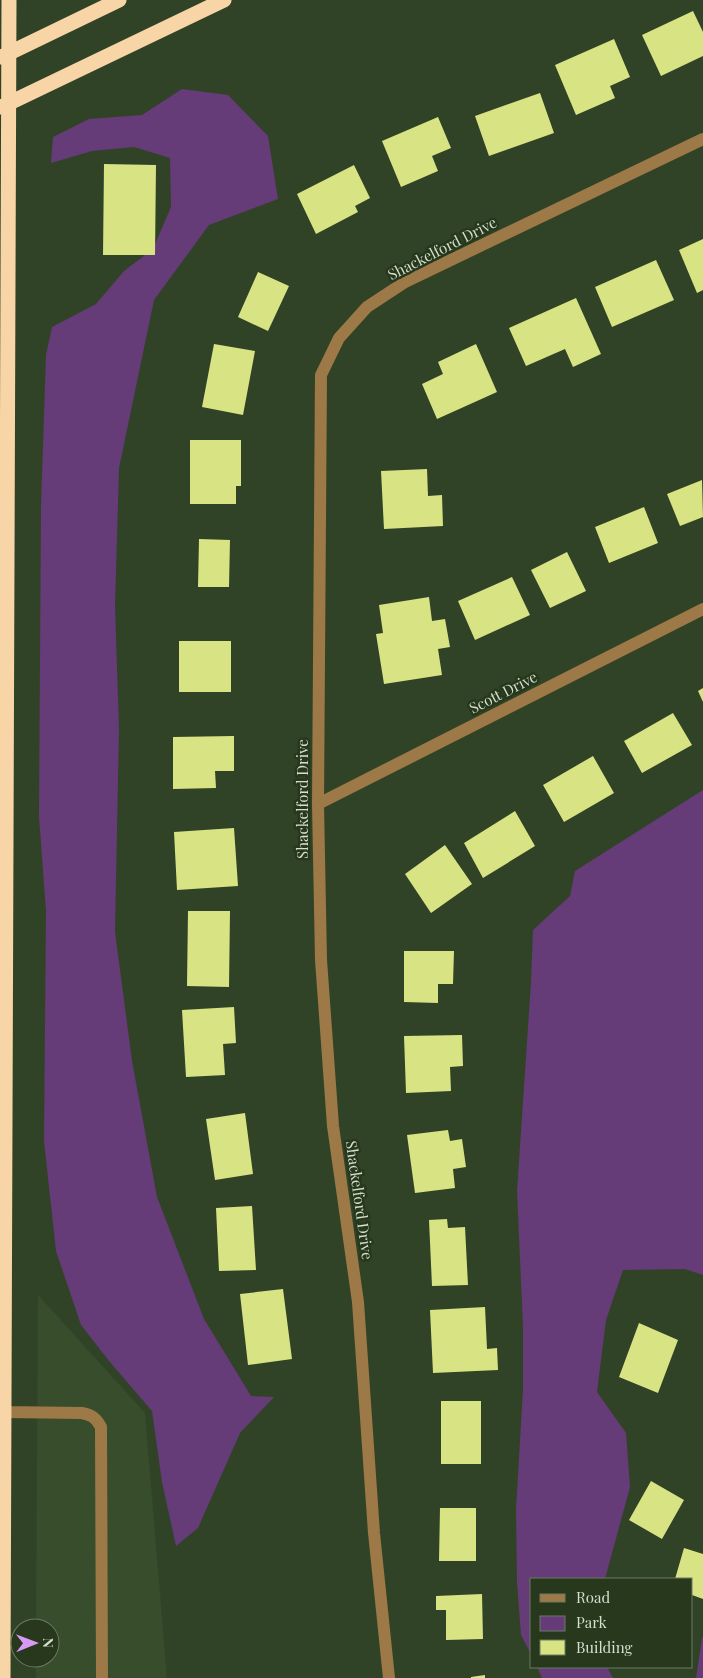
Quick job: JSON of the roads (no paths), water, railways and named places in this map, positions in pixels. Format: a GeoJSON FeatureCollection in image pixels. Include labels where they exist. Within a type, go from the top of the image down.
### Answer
{"type":"FeatureCollection","features":[{"type":"Feature","properties":{"kind":"highway"},"geometry":{"type":"LineString","coordinates":[[3,1678],[1,1412],[9,0]]}},
{"type":"Feature","properties":{"kind":"highway"},"geometry":{"type":"LineString","coordinates":[[0,108],[224,0]]}},
{"type":"Feature","properties":{"kind":"highway"},"geometry":{"type":"LineString","coordinates":[[0,58],[117,1]]}},
{"type":"Feature","properties":{"kind":"street","name":"Shackelford Drive"},"geometry":{"type":"LineString","coordinates":[[389,1678],[374,1533],[358,1302],[333,1126],[321,960],[318,804],[321,375],[339,338],[367,307],[405,282],[703,139]]}},
{"type":"Feature","properties":{"kind":"street","name":"Scott Drive"},"geometry":{"type":"LineString","coordinates":[[318,804],[703,608]]}},
{"type":"Feature","properties":{"kind":"street"},"geometry":{"type":"LineString","coordinates":[[1,1412],[82,1413],[97,1419],[101,1427],[102,1678]]}}]}
